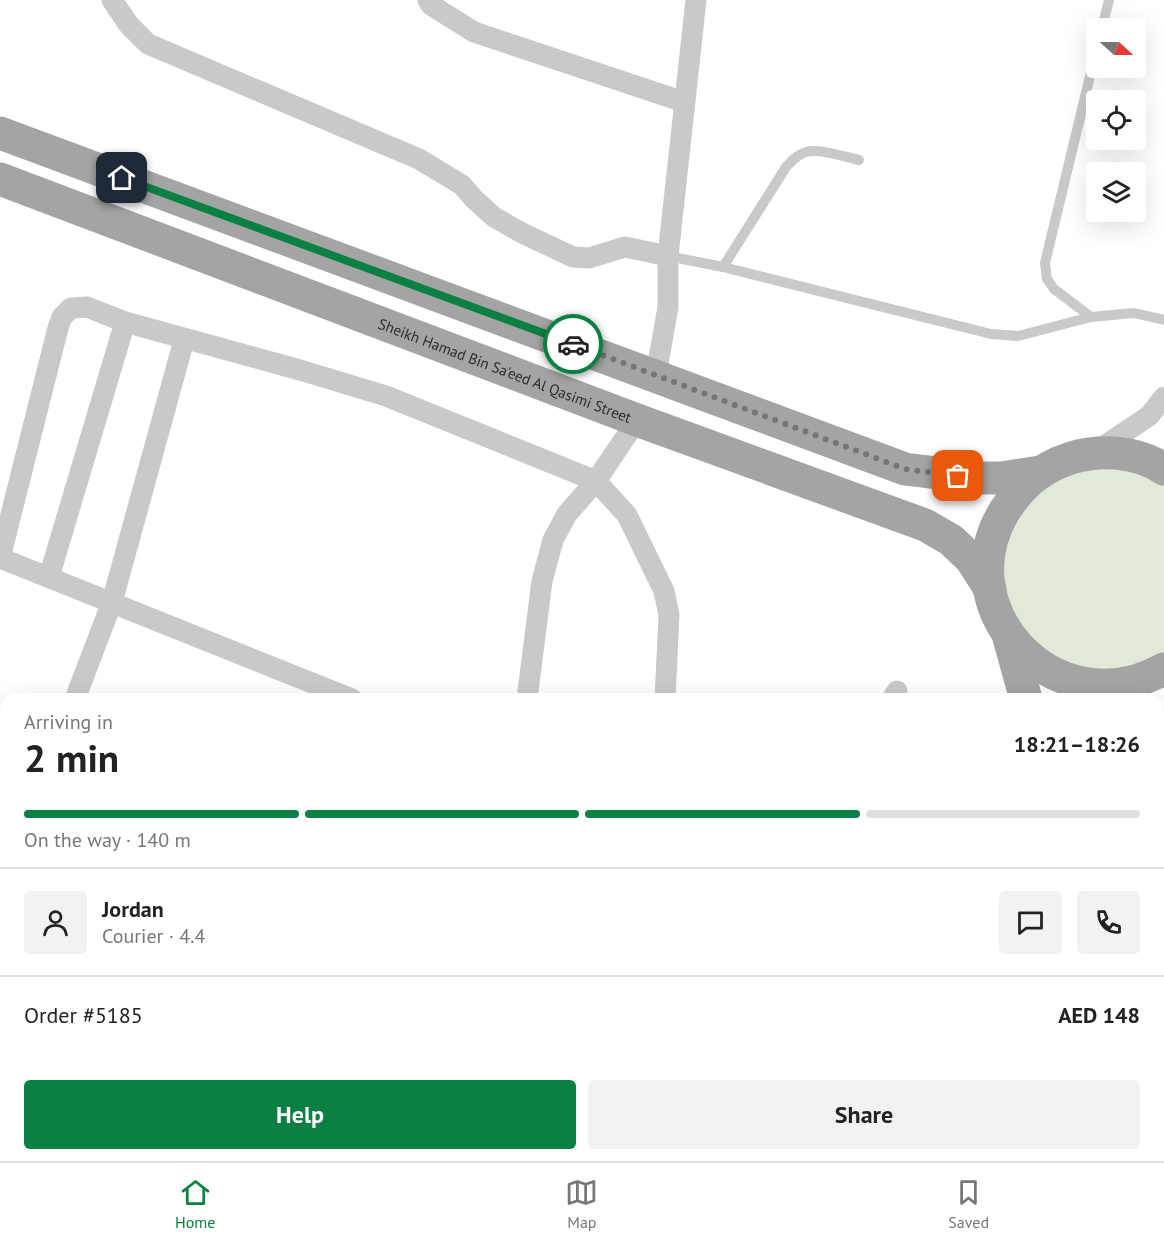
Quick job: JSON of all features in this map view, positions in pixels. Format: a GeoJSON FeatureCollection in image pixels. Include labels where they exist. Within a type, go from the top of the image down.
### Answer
{"type":"FeatureCollection","features":[{"type":"Feature","properties":{"kind":"main road"},"geometry":{"type":"LineString","coordinates":[[0,133],[905,469],[977,478],[1001,478],[1040,472]]}},
{"type":"Feature","properties":{"kind":"main road","name":"Sheikh Hamad Bin Sa'eed Al Qasimi Street"},"geometry":{"type":"LineString","coordinates":[[0,179],[637,420],[925,525],[951,540],[971,559],[990,589]]}},
{"type":"Feature","properties":{"kind":"main road"},"geometry":{"type":"LineString","coordinates":[[1164,469],[1144,459],[1128,455],[1094,453],[1066,459],[1040,472],[1016,495],[998,524],[990,556],[990,589],[1000,620],[1008,633],[1033,661],[1057,676],[1115,692],[1164,669]]}},
{"type":"Feature","properties":{"kind":"main road"},"geometry":{"type":"LineString","coordinates":[[1008,633],[1024,693]]}},
{"type":"Feature","properties":{"kind":"street"},"geometry":{"type":"LineString","coordinates":[[112,0],[129,25],[148,44],[419,159],[462,185],[494,217],[573,257],[589,258],[625,247],[668,256]]}},
{"type":"Feature","properties":{"kind":"street"},"geometry":{"type":"LineString","coordinates":[[428,0],[474,32],[684,102]]}},
{"type":"Feature","properties":{"kind":"street"},"geometry":{"type":"LineString","coordinates":[[656,375],[668,307],[668,256],[696,0]]}},
{"type":"Feature","properties":{"kind":"street"},"geometry":{"type":"LineString","coordinates":[[337,693],[0,558],[62,317],[71,308],[87,307],[125,322],[184,340],[300,370],[386,396],[596,481],[627,515],[664,591],[669,615],[665,693]]}},
{"type":"Feature","properties":{"kind":"street"},"geometry":{"type":"LineString","coordinates":[[49,577],[125,322]]}},
{"type":"Feature","properties":{"kind":"street"},"geometry":{"type":"LineString","coordinates":[[77,693],[112,602],[184,340]]}},
{"type":"Feature","properties":{"kind":"street"},"geometry":{"type":"LineString","coordinates":[[1094,453],[1149,416],[1164,397]]}},
{"type":"Feature","properties":{"kind":"street"},"geometry":{"type":"LineString","coordinates":[[528,693],[542,581],[553,540],[567,514],[596,481],[637,420]]}},
{"type":"Feature","properties":{"kind":"lane"},"geometry":{"type":"LineString","coordinates":[[1104,18],[1109,0]]}},
{"type":"Feature","properties":{"kind":"lane"},"geometry":{"type":"LineString","coordinates":[[1090,78],[1045,263],[1047,279],[1054,289],[1091,317]]}},
{"type":"Feature","properties":{"kind":"lane"},"geometry":{"type":"LineString","coordinates":[[723,267],[786,167],[794,159],[805,152],[816,151],[859,160]]}},
{"type":"Feature","properties":{"kind":"lane"},"geometry":{"type":"LineString","coordinates":[[668,256],[723,267],[991,334],[1018,336],[1091,317],[1134,314],[1164,320]]}},
{"type":"Feature","properties":{"kind":"green space"},"geometry":{"type":"Polygon","coordinates":[[[1123,467],[1164,484],[1164,656],[1095,674],[1037,650],[1004,596],[1003,549],[1034,494],[1075,470],[1123,467]]]}},
{"type":"Feature","properties":{"kind":"way so far"},"geometry":{"type":"LineString","coordinates":[[573,344],[905,469],[958,476]]}},
{"type":"Feature","properties":{"kind":"route"},"geometry":{"type":"LineString","coordinates":[[122,178],[573,344]]}}]}
